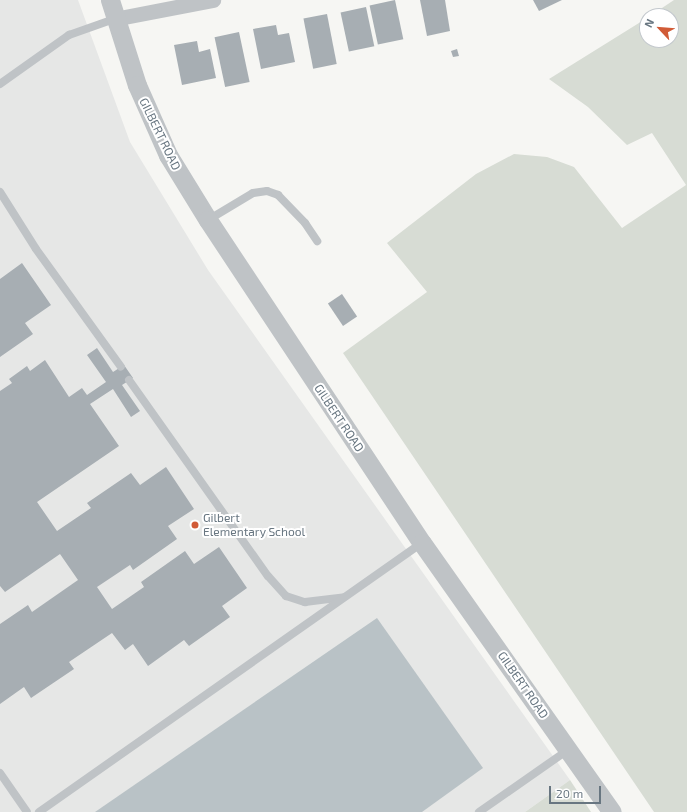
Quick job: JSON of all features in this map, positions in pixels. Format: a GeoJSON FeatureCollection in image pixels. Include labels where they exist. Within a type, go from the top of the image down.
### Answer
{"type":"FeatureCollection","features":[{"type":"Feature","properties":{"kind":"street","name":"GILBERT ROAD"},"geometry":{"type":"LineString","coordinates":[[110,0],[114,19],[137,85],[168,155],[208,220],[422,543],[612,812]]}},
{"type":"Feature","properties":{"kind":"street"},"geometry":{"type":"LineString","coordinates":[[114,19],[213,0]]}},
{"type":"Feature","properties":{"kind":"lane"},"geometry":{"type":"LineString","coordinates":[[0,84],[69,35],[114,19]]}},
{"type":"Feature","properties":{"kind":"lane"},"geometry":{"type":"LineString","coordinates":[[208,220],[253,192],[267,191],[278,195],[305,223],[317,241]]}},
{"type":"Feature","properties":{"kind":"lane"},"geometry":{"type":"LineString","coordinates":[[0,192],[36,249],[121,367]]}},
{"type":"Feature","properties":{"kind":"lane"},"geometry":{"type":"LineString","coordinates":[[130,380],[268,576],[286,596],[305,602],[344,597]]}},
{"type":"Feature","properties":{"kind":"lane"},"geometry":{"type":"LineString","coordinates":[[39,812],[422,543]]}},
{"type":"Feature","properties":{"kind":"lane"},"geometry":{"type":"LineString","coordinates":[[478,812],[568,750]]}},
{"type":"Feature","properties":{"kind":"lane"},"geometry":{"type":"LineString","coordinates":[[0,773],[27,812]]}},
{"type":"Feature","properties":{"kind":"shaded area","name":"Gilbert Elementary School"},"geometry":{"type":"Polygon","coordinates":[[[0,0],[78,0],[130,142],[208,270],[570,780],[525,812],[0,812],[0,0]]]}},
{"type":"Feature","properties":{"kind":"shaded area"},"geometry":{"type":"Polygon","coordinates":[[[674,0],[687,0],[687,812],[654,812],[343,353],[427,292],[387,243],[476,174],[514,154],[547,157],[574,167],[622,228],[686,185],[652,133],[627,145],[588,107],[549,79],[639,23],[639,48],[679,48],[679,8],[662,8],[674,0]]]}},
{"type":"Feature","properties":{"kind":"shaded area"},"geometry":{"type":"Polygon","coordinates":[[[377,618],[483,768],[422,812],[95,812],[377,618]]]}},
{"type":"Feature","properties":{"kind":"shaded area"},"geometry":{"type":"Polygon","coordinates":[[[570,780],[591,812],[525,812],[570,780]]]}},
{"type":"Feature","properties":{"kind":"building"},"geometry":{"type":"Polygon","coordinates":[[[395,0],[403,39],[378,45],[370,5],[395,0]]]}},
{"type":"Feature","properties":{"kind":"building"},"geometry":{"type":"Polygon","coordinates":[[[420,0],[445,0],[450,31],[427,36],[420,0]]]}},
{"type":"Feature","properties":{"kind":"building"},"geometry":{"type":"Polygon","coordinates":[[[533,0],[562,0],[539,11],[533,0]]]}},
{"type":"Feature","properties":{"kind":"building"},"geometry":{"type":"Polygon","coordinates":[[[366,7],[374,46],[349,52],[341,12],[366,7]]]}},
{"type":"Feature","properties":{"kind":"building"},"geometry":{"type":"Polygon","coordinates":[[[327,14],[337,64],[313,69],[303,19],[327,14]]]}},
{"type":"Feature","properties":{"kind":"building"},"geometry":{"type":"Polygon","coordinates":[[[276,25],[278,35],[289,33],[295,62],[261,69],[253,29],[276,25]]]}},
{"type":"Feature","properties":{"kind":"building"},"geometry":{"type":"Polygon","coordinates":[[[239,32],[250,82],[225,87],[215,37],[239,32]]]}},
{"type":"Feature","properties":{"kind":"building"},"geometry":{"type":"Polygon","coordinates":[[[197,41],[199,52],[210,49],[216,78],[182,85],[174,45],[197,41]]]}},
{"type":"Feature","properties":{"kind":"building"},"geometry":{"type":"Polygon","coordinates":[[[457,49],[459,56],[453,57],[451,51],[457,49]]]}},
{"type":"Feature","properties":{"kind":"building"},"geometry":{"type":"Polygon","coordinates":[[[22,263],[51,305],[25,323],[33,334],[0,357],[0,279],[22,263]]]}},
{"type":"Feature","properties":{"kind":"building"},"geometry":{"type":"Polygon","coordinates":[[[342,294],[357,316],[343,326],[328,304],[342,294]]]}},
{"type":"Feature","properties":{"kind":"building"},"geometry":{"type":"Polygon","coordinates":[[[97,348],[113,372],[124,365],[133,378],[122,385],[140,411],[131,417],[113,389],[90,404],[119,446],[37,502],[57,531],[91,508],[87,503],[131,473],[140,485],[166,467],[194,509],[168,526],[177,539],[133,570],[130,565],[97,587],[112,609],[144,587],[141,582],[185,551],[194,564],[219,547],[247,588],[222,606],[230,617],[189,646],[184,640],[148,666],[133,644],[125,650],[112,633],[69,662],[74,669],[31,698],[24,687],[0,704],[0,624],[28,605],[32,612],[78,580],[60,554],[5,592],[0,586],[0,391],[12,383],[9,379],[27,366],[30,371],[45,360],[69,397],[82,388],[87,395],[106,382],[87,355],[97,348]]]}},
{"type":"Feature","properties":{"kind":"place","name":"Gilbert Elementary School"},"geometry":{"type":"Point","coordinates":[195,525]}}]}
